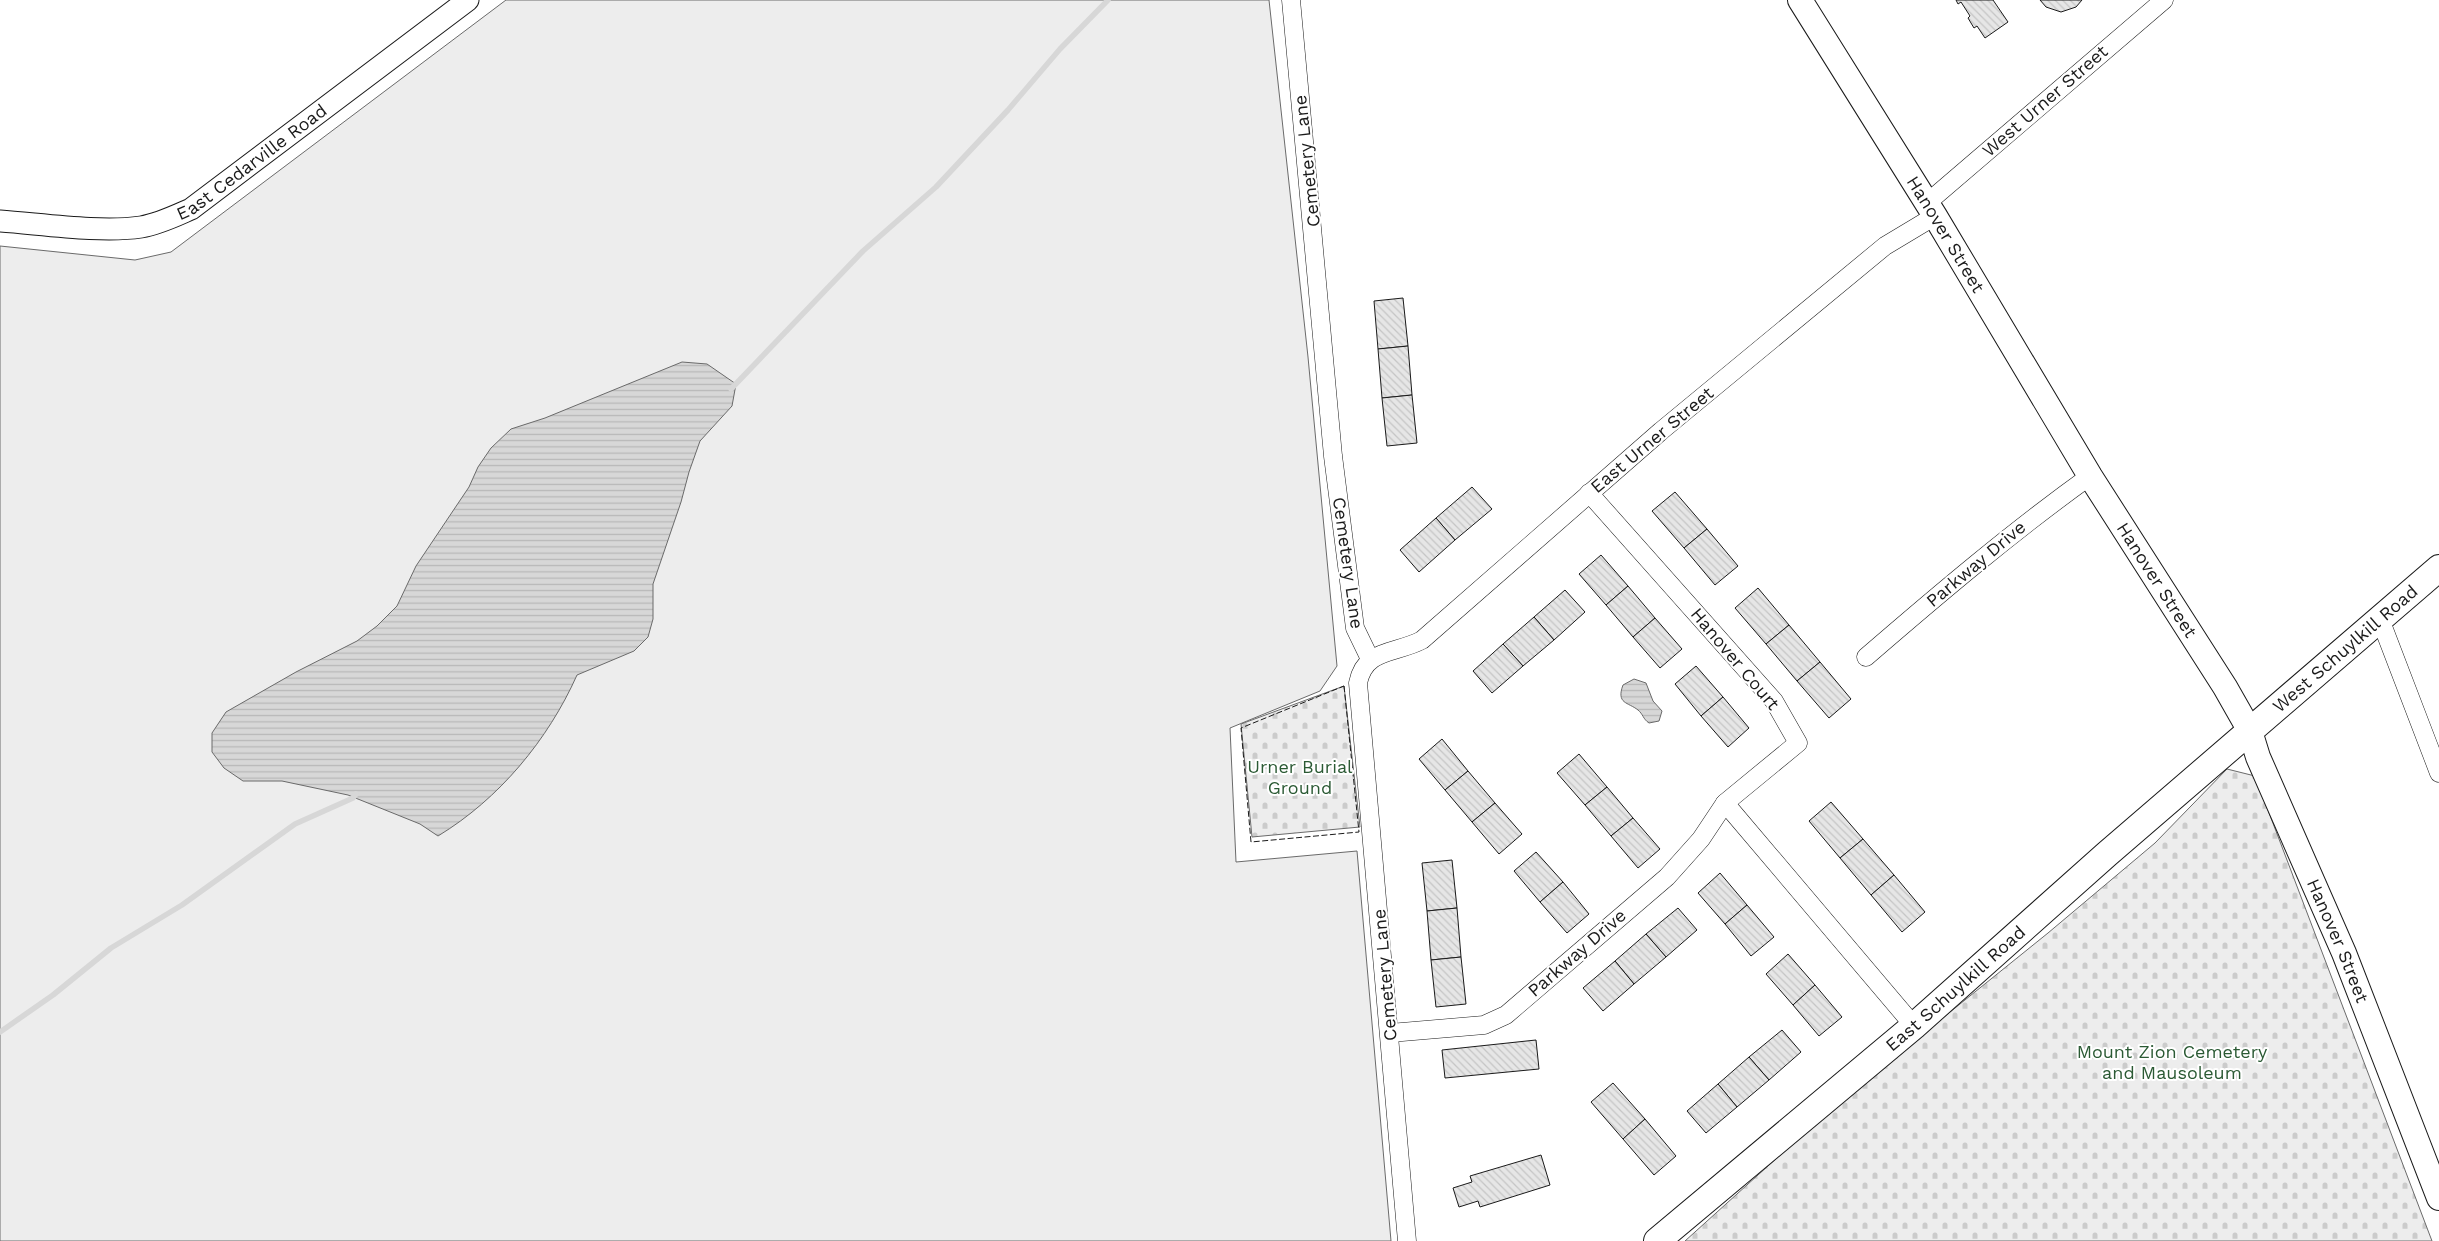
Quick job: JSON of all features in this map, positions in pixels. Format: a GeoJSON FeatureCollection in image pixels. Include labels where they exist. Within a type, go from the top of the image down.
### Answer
{"type":"FeatureCollection","features":[{"type":"Feature","properties":{"kind":"main road","name":"Hanover Street"},"geometry":{"type":"LineString","coordinates":[[1800,0],[1931,210],[2090,476],[2225,687],[2250,731],[2258,757],[2344,953],[2439,1198]]}},
{"type":"Feature","properties":{"kind":"main road","name":"West Schuylkill Road"},"geometry":{"type":"LineString","coordinates":[[2250,731],[2439,568]]}},
{"type":"Feature","properties":{"kind":"main road","name":"East Schuylkill Road"},"geometry":{"type":"LineString","coordinates":[[1657,1241],[1914,1026],[2250,731]]}},
{"type":"Feature","properties":{"kind":"street","name":"East Cedarville Road"},"geometry":{"type":"LineString","coordinates":[[0,220],[115,229],[142,227],[167,220],[191,208],[468,0]]}},
{"type":"Feature","properties":{"kind":"street","name":"Cemetery Lane"},"geometry":{"type":"LineString","coordinates":[[1291,0],[1335,465],[1354,628],[1370,659],[1360,671],[1358,683],[1407,1241]]}},
{"type":"Feature","properties":{"kind":"street","name":"West Urner Street"},"geometry":{"type":"LineString","coordinates":[[1931,210],[2164,0]]}},
{"type":"Feature","properties":{"kind":"street","name":"East Urner Street"},"geometry":{"type":"LineString","coordinates":[[1370,659],[1409,647],[1422,640],[1661,431],[1931,210]]}},
{"type":"Feature","properties":{"kind":"street","name":"Parkway Drive"},"geometry":{"type":"LineString","coordinates":[[1866,657],[1989,552],[2034,516],[2090,476]]}},
{"type":"Feature","properties":{"kind":"street","name":"Hanover Court"},"geometry":{"type":"LineString","coordinates":[[1590,493],[1774,701],[1798,743],[1725,803]]}},
{"type":"Feature","properties":{"kind":"street"},"geometry":{"type":"LineString","coordinates":[[2380,618],[2439,773]]}},
{"type":"Feature","properties":{"kind":"street","name":"Parkway Drive"},"geometry":{"type":"LineString","coordinates":[[1390,1033],[1484,1025],[1506,1015],[1667,877],[1701,839],[1725,803]]}},
{"type":"Feature","properties":{"kind":"street"},"geometry":{"type":"LineString","coordinates":[[1725,803],[1914,1026]]}},
{"type":"Feature","properties":{"kind":"green space"},"geometry":{"type":"Polygon","coordinates":[[[506,0],[1269,0],[1308,357],[1337,666],[1320,691],[1230,728],[1236,862],[1357,851],[1391,1241],[0,1241],[0,246],[135,260],[171,252],[506,0]]]}},
{"type":"Feature","properties":{"kind":"green space","name":"Urner Burial Ground"},"geometry":{"type":"Polygon","coordinates":[[[1344,686],[1360,827],[1252,837],[1241,724],[1344,686]]]}},
{"type":"Feature","properties":{"kind":"green space","name":"Mount Zion Cemetery and Mausoleum"},"geometry":{"type":"Polygon","coordinates":[[[2227,769],[2255,776],[2432,1241],[1685,1241],[1841,1100],[2048,933],[2155,843],[2227,769]]]}},
{"type":"Feature","properties":{"kind":"shaded area"},"geometry":{"type":"Polygon","coordinates":[[[682,362],[707,364],[736,384],[732,406],[700,441],[689,472],[681,502],[653,584],[653,619],[648,637],[634,651],[577,675],[552,722],[536,745],[520,766],[481,804],[438,836],[420,824],[348,795],[282,781],[243,781],[224,768],[212,752],[212,733],[226,712],[296,672],[357,641],[377,626],[397,606],[416,566],[469,487],[478,467],[491,448],[511,429],[545,418],[682,362]]]}},
{"type":"Feature","properties":{"kind":"shaded area"},"geometry":{"type":"Polygon","coordinates":[[[1634,679],[1646,683],[1653,701],[1662,711],[1659,721],[1649,723],[1638,710],[1622,699],[1621,691],[1623,685],[1634,679]]]}},
{"type":"Feature","properties":{"kind":"building"},"geometry":{"type":"Polygon","coordinates":[[[1956,0],[1993,0],[2008,22],[1985,38],[1977,26],[1974,28],[1968,18],[1970,16],[1961,2],[1958,4],[1956,0]]]}},
{"type":"Feature","properties":{"kind":"building"},"geometry":{"type":"Polygon","coordinates":[[[2040,0],[2082,0],[2076,7],[2061,12],[2046,7],[2040,0]]]}},
{"type":"Feature","properties":{"kind":"building"},"geometry":{"type":"Polygon","coordinates":[[[1403,298],[1408,346],[1378,349],[1374,301],[1403,298]]]}},
{"type":"Feature","properties":{"kind":"building"},"geometry":{"type":"Polygon","coordinates":[[[1408,346],[1412,395],[1382,398],[1378,349],[1408,346]]]}},
{"type":"Feature","properties":{"kind":"building"},"geometry":{"type":"Polygon","coordinates":[[[1412,395],[1417,443],[1387,446],[1382,398],[1412,395]]]}},
{"type":"Feature","properties":{"kind":"building"},"geometry":{"type":"Polygon","coordinates":[[[1472,487],[1492,509],[1455,540],[1436,518],[1472,487]]]}},
{"type":"Feature","properties":{"kind":"building"},"geometry":{"type":"Polygon","coordinates":[[[1675,492],[1707,529],[1684,548],[1652,511],[1675,492]]]}},
{"type":"Feature","properties":{"kind":"building"},"geometry":{"type":"Polygon","coordinates":[[[1436,518],[1455,540],[1419,572],[1400,550],[1436,518]]]}},
{"type":"Feature","properties":{"kind":"building"},"geometry":{"type":"Polygon","coordinates":[[[1707,529],[1738,566],[1715,585],[1684,548],[1707,529]]]}},
{"type":"Feature","properties":{"kind":"building"},"geometry":{"type":"Polygon","coordinates":[[[1601,555],[1628,586],[1606,605],[1579,574],[1601,555]]]}},
{"type":"Feature","properties":{"kind":"building"},"geometry":{"type":"Polygon","coordinates":[[[1628,586],[1655,618],[1633,637],[1606,605],[1628,586]]]}},
{"type":"Feature","properties":{"kind":"building"},"geometry":{"type":"Polygon","coordinates":[[[1758,588],[1789,625],[1766,644],[1735,608],[1758,588]]]}},
{"type":"Feature","properties":{"kind":"building"},"geometry":{"type":"Polygon","coordinates":[[[1565,590],[1585,612],[1554,640],[1534,617],[1565,590]]]}},
{"type":"Feature","properties":{"kind":"building"},"geometry":{"type":"Polygon","coordinates":[[[1534,617],[1554,640],[1523,666],[1503,644],[1534,617]]]}},
{"type":"Feature","properties":{"kind":"building"},"geometry":{"type":"Polygon","coordinates":[[[1655,618],[1682,649],[1660,668],[1633,637],[1655,618]]]}},
{"type":"Feature","properties":{"kind":"building"},"geometry":{"type":"Polygon","coordinates":[[[1789,625],[1820,662],[1797,681],[1766,644],[1789,625]]]}},
{"type":"Feature","properties":{"kind":"building"},"geometry":{"type":"Polygon","coordinates":[[[1503,644],[1523,666],[1492,693],[1473,671],[1503,644]]]}},
{"type":"Feature","properties":{"kind":"building"},"geometry":{"type":"Polygon","coordinates":[[[1820,662],[1851,699],[1829,718],[1797,681],[1820,662]]]}},
{"type":"Feature","properties":{"kind":"building"},"geometry":{"type":"Polygon","coordinates":[[[1696,666],[1723,697],[1701,716],[1675,684],[1696,666]]]}},
{"type":"Feature","properties":{"kind":"building"},"geometry":{"type":"Polygon","coordinates":[[[1723,697],[1749,728],[1728,747],[1701,716],[1723,697]]]}},
{"type":"Feature","properties":{"kind":"building"},"geometry":{"type":"Polygon","coordinates":[[[1442,739],[1468,771],[1445,790],[1419,759],[1442,739]]]}},
{"type":"Feature","properties":{"kind":"building"},"geometry":{"type":"Polygon","coordinates":[[[1579,754],[1607,787],[1585,805],[1557,773],[1579,754]]]}},
{"type":"Feature","properties":{"kind":"building"},"geometry":{"type":"Polygon","coordinates":[[[1468,771],[1495,803],[1472,822],[1445,790],[1468,771]]]}},
{"type":"Feature","properties":{"kind":"building"},"geometry":{"type":"Polygon","coordinates":[[[1607,787],[1633,818],[1611,836],[1585,805],[1607,787]]]}},
{"type":"Feature","properties":{"kind":"building"},"geometry":{"type":"Polygon","coordinates":[[[1831,802],[1863,839],[1840,858],[1809,821],[1831,802]]]}},
{"type":"Feature","properties":{"kind":"building"},"geometry":{"type":"Polygon","coordinates":[[[1495,803],[1522,834],[1499,854],[1472,822],[1495,803]]]}},
{"type":"Feature","properties":{"kind":"building"},"geometry":{"type":"Polygon","coordinates":[[[1633,818],[1660,849],[1638,868],[1611,836],[1633,818]]]}},
{"type":"Feature","properties":{"kind":"building"},"geometry":{"type":"Polygon","coordinates":[[[1863,839],[1894,875],[1871,895],[1840,858],[1863,839]]]}},
{"type":"Feature","properties":{"kind":"building"},"geometry":{"type":"Polygon","coordinates":[[[1536,852],[1563,882],[1540,902],[1514,871],[1536,852]]]}},
{"type":"Feature","properties":{"kind":"building"},"geometry":{"type":"Polygon","coordinates":[[[1452,860],[1457,908],[1427,911],[1422,863],[1452,860]]]}},
{"type":"Feature","properties":{"kind":"building"},"geometry":{"type":"Polygon","coordinates":[[[1720,873],[1747,905],[1725,924],[1698,893],[1720,873]]]}},
{"type":"Feature","properties":{"kind":"building"},"geometry":{"type":"Polygon","coordinates":[[[1894,875],[1925,912],[1902,932],[1871,895],[1894,875]]]}},
{"type":"Feature","properties":{"kind":"building"},"geometry":{"type":"Polygon","coordinates":[[[1563,882],[1589,914],[1567,933],[1540,902],[1563,882]]]}},
{"type":"Feature","properties":{"kind":"building"},"geometry":{"type":"Polygon","coordinates":[[[1747,905],[1774,937],[1751,956],[1725,924],[1747,905]]]}},
{"type":"Feature","properties":{"kind":"building"},"geometry":{"type":"Polygon","coordinates":[[[1457,908],[1461,957],[1431,960],[1427,911],[1457,908]]]}},
{"type":"Feature","properties":{"kind":"building"},"geometry":{"type":"Polygon","coordinates":[[[1678,908],[1697,930],[1666,957],[1646,934],[1678,908]]]}},
{"type":"Feature","properties":{"kind":"building"},"geometry":{"type":"Polygon","coordinates":[[[1646,934],[1666,957],[1634,984],[1615,961],[1646,934]]]}},
{"type":"Feature","properties":{"kind":"building"},"geometry":{"type":"Polygon","coordinates":[[[1788,954],[1815,985],[1793,1005],[1766,974],[1788,954]]]}},
{"type":"Feature","properties":{"kind":"building"},"geometry":{"type":"Polygon","coordinates":[[[1461,957],[1466,1004],[1436,1007],[1431,960],[1461,957]]]}},
{"type":"Feature","properties":{"kind":"building"},"geometry":{"type":"Polygon","coordinates":[[[1615,961],[1634,984],[1603,1011],[1583,988],[1615,961]]]}},
{"type":"Feature","properties":{"kind":"building"},"geometry":{"type":"Polygon","coordinates":[[[1815,985],[1842,1017],[1819,1036],[1793,1005],[1815,985]]]}},
{"type":"Feature","properties":{"kind":"building"},"geometry":{"type":"Polygon","coordinates":[[[1782,1030],[1801,1052],[1769,1080],[1749,1057],[1782,1030]]]}},
{"type":"Feature","properties":{"kind":"building"},"geometry":{"type":"Polygon","coordinates":[[[1536,1040],[1539,1069],[1445,1078],[1442,1050],[1536,1040]]]}},
{"type":"Feature","properties":{"kind":"building"},"geometry":{"type":"Polygon","coordinates":[[[1749,1057],[1769,1080],[1737,1107],[1718,1084],[1749,1057]]]}},
{"type":"Feature","properties":{"kind":"building"},"geometry":{"type":"Polygon","coordinates":[[[1613,1083],[1645,1119],[1623,1139],[1591,1102],[1613,1083]]]}},
{"type":"Feature","properties":{"kind":"building"},"geometry":{"type":"Polygon","coordinates":[[[1718,1084],[1737,1107],[1706,1133],[1687,1111],[1718,1084]]]}},
{"type":"Feature","properties":{"kind":"building"},"geometry":{"type":"Polygon","coordinates":[[[1645,1119],[1676,1156],[1654,1175],[1623,1139],[1645,1119]]]}},
{"type":"Feature","properties":{"kind":"building"},"geometry":{"type":"Polygon","coordinates":[[[1541,1155],[1550,1185],[1480,1207],[1478,1201],[1459,1207],[1453,1188],[1472,1182],[1470,1176],[1541,1155]]]}},
{"type":"Feature","properties":{"kind":"waterway"},"geometry":{"type":"LineString","coordinates":[[731,389],[863,251],[936,187],[1008,110],[1060,49],[1108,0]]}},
{"type":"Feature","properties":{"kind":"waterway"},"geometry":{"type":"LineString","coordinates":[[0,1032],[53,995],[111,948],[182,905],[295,824],[353,798],[356,794]]}},
{"type":"Feature","properties":{"kind":"fence"},"geometry":{"type":"LineString","coordinates":[[1344,686],[1359,832],[1251,842],[1241,728],[1344,686]]}}]}
